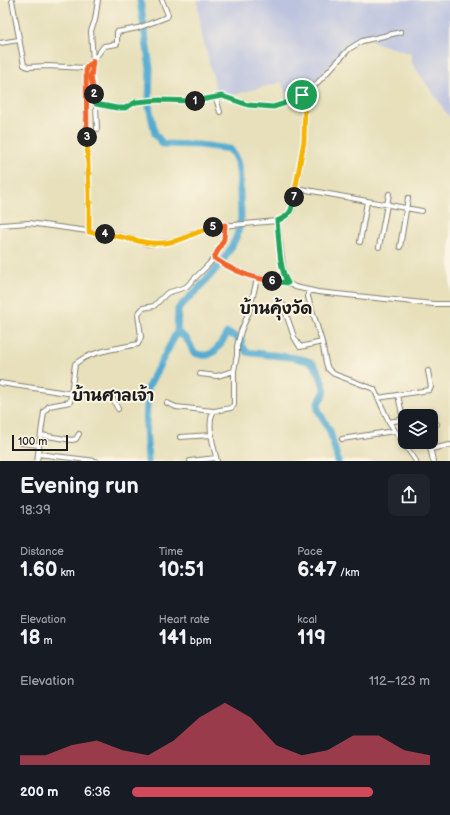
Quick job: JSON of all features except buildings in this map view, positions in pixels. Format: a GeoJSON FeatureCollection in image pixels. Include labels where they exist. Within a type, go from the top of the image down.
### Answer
{"type":"FeatureCollection","features":[{"type":"Feature","properties":{"kind":"street"},"geometry":{"type":"LineString","coordinates":[[12,0],[24,65],[26,67],[47,66],[86,68]]}},
{"type":"Feature","properties":{"kind":"street"},"geometry":{"type":"LineString","coordinates":[[97,128],[96,104],[91,77],[93,61],[91,31],[96,15],[98,0]]}},
{"type":"Feature","properties":{"kind":"street"},"geometry":{"type":"LineString","coordinates":[[89,232],[86,68],[104,46],[117,44],[117,32],[138,28],[168,16],[162,0]]}},
{"type":"Feature","properties":{"kind":"street"},"geometry":{"type":"LineString","coordinates":[[0,225],[29,223],[117,235],[144,243],[158,244],[175,241],[207,229],[225,225],[277,221],[290,214],[292,210],[304,141],[305,100],[307,94],[349,49],[362,41],[401,32]]}},
{"type":"Feature","properties":{"kind":"street"},"geometry":{"type":"LineString","coordinates":[[0,43],[19,40]]}},
{"type":"Feature","properties":{"kind":"street"},"geometry":{"type":"LineString","coordinates":[[96,104],[125,108],[136,102],[156,100],[194,101],[222,96],[248,105],[273,107],[283,104],[300,95],[307,94]]}},
{"type":"Feature","properties":{"kind":"street"},"geometry":{"type":"LineString","coordinates":[[216,98],[220,112]]}},
{"type":"Feature","properties":{"kind":"street"},"geometry":{"type":"LineString","coordinates":[[296,188],[422,211]]}},
{"type":"Feature","properties":{"kind":"street"},"geometry":{"type":"LineString","coordinates":[[379,247],[389,194]]}},
{"type":"Feature","properties":{"kind":"street"},"geometry":{"type":"LineString","coordinates":[[400,248],[408,198]]}},
{"type":"Feature","properties":{"kind":"street"},"geometry":{"type":"LineString","coordinates":[[360,242],[367,202]]}},
{"type":"Feature","properties":{"kind":"street"},"geometry":{"type":"LineString","coordinates":[[277,221],[283,268],[288,283]]}},
{"type":"Feature","properties":{"kind":"street"},"geometry":{"type":"LineString","coordinates":[[37,461],[43,416],[46,408],[53,405],[70,402],[75,364],[79,360],[102,351],[138,344],[141,338],[138,314],[143,308],[154,306],[167,293],[186,287],[215,259],[224,239],[225,225]]}},
{"type":"Feature","properties":{"kind":"street"},"geometry":{"type":"LineString","coordinates":[[215,259],[232,269],[257,279],[288,283],[299,289],[426,303],[450,304]]}},
{"type":"Feature","properties":{"kind":"street"},"geometry":{"type":"LineString","coordinates":[[167,403],[176,407],[213,411],[231,408],[234,405],[234,371],[238,344],[241,331],[249,312],[257,279]]}},
{"type":"Feature","properties":{"kind":"street"},"geometry":{"type":"LineString","coordinates":[[308,290],[308,297],[322,342],[328,369],[334,374],[374,389],[389,422],[416,461]]}},
{"type":"Feature","properties":{"kind":"street"},"geometry":{"type":"LineString","coordinates":[[283,305],[294,337],[300,347],[322,342]]}},
{"type":"Feature","properties":{"kind":"street"},"geometry":{"type":"LineString","coordinates":[[200,374],[219,376],[234,371]]}},
{"type":"Feature","properties":{"kind":"street"},"geometry":{"type":"LineString","coordinates":[[378,398],[430,389],[428,371]]}},
{"type":"Feature","properties":{"kind":"street"},"geometry":{"type":"LineString","coordinates":[[0,383],[112,397],[118,409]]}},
{"type":"Feature","properties":{"kind":"street"},"geometry":{"type":"LineString","coordinates":[[398,395],[402,409]]}},
{"type":"Feature","properties":{"kind":"street"},"geometry":{"type":"LineString","coordinates":[[190,461],[217,459],[210,424],[213,411]]}},
{"type":"Feature","properties":{"kind":"street"},"geometry":{"type":"LineString","coordinates":[[389,422],[398,420]]}},
{"type":"Feature","properties":{"kind":"street"},"geometry":{"type":"LineString","coordinates":[[342,438],[394,430]]}},
{"type":"Feature","properties":{"kind":"street"},"geometry":{"type":"LineString","coordinates":[[41,435],[72,440],[76,439],[79,434]]}},
{"type":"Feature","properties":{"kind":"street"},"geometry":{"type":"LineString","coordinates":[[180,437],[212,435]]}},
{"type":"Feature","properties":{"kind":"street"},"geometry":{"type":"LineString","coordinates":[[21,443],[39,446]]}},
{"type":"Feature","properties":{"kind":"street"},"geometry":{"type":"LineString","coordinates":[[438,448],[450,445]]}},
{"type":"Feature","properties":{"kind":"street"},"geometry":{"type":"LineString","coordinates":[[431,449],[433,461]]}},
{"type":"Feature","properties":{"kind":"street"},"geometry":{"type":"LineString","coordinates":[[38,454],[96,461]]}},
{"type":"Feature","properties":{"kind":"shaded area"},"geometry":{"type":"Polygon","coordinates":[[[197,0],[450,0],[450,118],[412,63],[412,54],[373,42],[371,35],[360,38],[344,50],[310,86],[285,93],[282,82],[229,96],[217,92],[202,36],[197,0]]]}},
{"type":"Feature","properties":{"kind":"waterway"},"geometry":{"type":"LineString","coordinates":[[140,0],[150,68],[149,106],[155,134],[163,144],[199,145],[230,149],[239,168],[241,214],[238,231],[226,256],[208,278],[178,309],[177,332],[148,387],[146,425],[148,461]]}},
{"type":"Feature","properties":{"kind":"waterway"},"geometry":{"type":"LineString","coordinates":[[177,332],[187,340],[193,352],[199,355],[214,352],[221,344],[227,333],[235,336],[242,342],[242,346],[247,352],[291,357],[312,363],[319,373],[325,391],[318,403],[318,410],[330,431],[338,461]]}},
{"type":"Feature","properties":{"kind":"district","name":"บ้านคุ้งวัด"},"geometry":{"type":"Point","coordinates":[276,309]}},
{"type":"Feature","properties":{"kind":"district","name":"บ้านศาลเจ้า"},"geometry":{"type":"Point","coordinates":[113,396]}},
{"type":"Feature","properties":{"kind":"route"},"geometry":{"type":"LineString","coordinates":[[93,61],[91,77],[96,104],[110,107],[125,108],[136,102],[160,100],[194,101],[222,96],[248,105],[273,107],[302,95],[307,94],[305,100],[305,134],[292,210],[290,214],[277,221],[284,274],[288,283],[257,279],[236,271],[214,258],[224,239],[225,225],[202,230],[183,239],[158,244],[144,243],[117,235],[89,232],[86,68],[93,61]]}}]}
